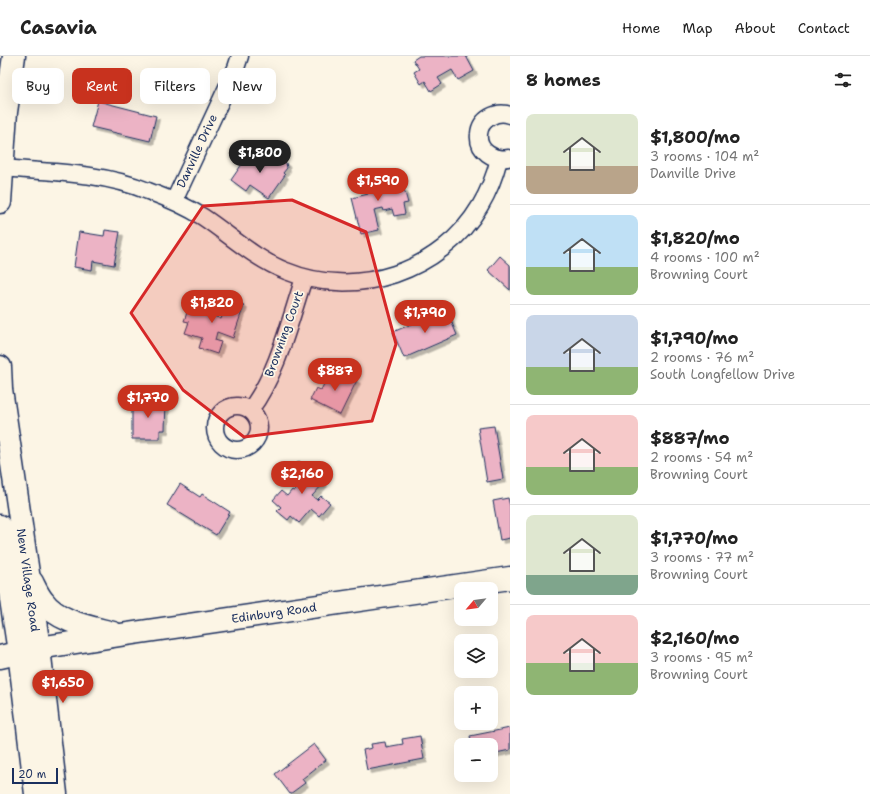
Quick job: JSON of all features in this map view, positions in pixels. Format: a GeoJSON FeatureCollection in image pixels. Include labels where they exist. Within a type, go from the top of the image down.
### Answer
{"type":"FeatureCollection","features":[{"type":"Feature","properties":{"kind":"main road"},"geometry":{"type":"LineString","coordinates":[[0,202],[1,168],[6,112],[14,56]]}},
{"type":"Feature","properties":{"kind":"main road","name":"New Village Road"},"geometry":{"type":"LineString","coordinates":[[0,367],[16,567],[14,651],[36,794]]}},
{"type":"Feature","properties":{"kind":"main road","name":"New Village Road"},"geometry":{"type":"LineString","coordinates":[[0,526],[16,567]]}},
{"type":"Feature","properties":{"kind":"main road"},"geometry":{"type":"LineString","coordinates":[[0,602],[16,567],[32,583],[43,602],[60,616],[88,627],[120,635]]}},
{"type":"Feature","properties":{"kind":"main road","name":"Edinburg Road"},"geometry":{"type":"LineString","coordinates":[[14,651],[510,578]]}},
{"type":"Feature","properties":{"kind":"main road","name":"New Village Road"},"geometry":{"type":"LineString","coordinates":[[14,651],[56,794]]}},
{"type":"Feature","properties":{"kind":"street","name":"Danville Drive"},"geometry":{"type":"LineString","coordinates":[[174,201],[236,68],[240,56]]}},
{"type":"Feature","properties":{"kind":"street"},"geometry":{"type":"LineString","coordinates":[[1,168],[77,174],[109,179],[146,190],[174,201],[201,216],[265,262],[304,278],[328,282],[352,283],[377,280],[401,273],[424,262],[446,246],[466,227],[480,207],[505,158],[490,156],[484,151],[479,141],[481,126],[488,118],[494,115],[502,114],[510,116]]}},
{"type":"Feature","properties":{"kind":"street","name":"Browning Court"},"geometry":{"type":"LineString","coordinates":[[250,410],[257,401],[273,371],[304,278]]}},
{"type":"Feature","properties":{"kind":"highlighted area"},"geometry":{"type":"Polygon","coordinates":[[[292,200],[366,232],[396,344],[372,421],[244,437],[183,390],[131,313],[203,206],[292,200]]]}},
{"type":"Feature","properties":{"kind":"building"},"geometry":{"type":"Polygon","coordinates":[[[419,56],[466,56],[474,71],[458,80],[452,70],[438,78],[442,84],[431,91],[425,81],[421,84],[414,72],[419,69],[413,60],[419,56]]]}},
{"type":"Feature","properties":{"kind":"building"},"geometry":{"type":"Polygon","coordinates":[[[97,104],[110,104],[156,116],[150,141],[91,127],[97,104]]]}},
{"type":"Feature","properties":{"kind":"building"},"geometry":{"type":"Polygon","coordinates":[[[251,151],[270,164],[274,159],[279,158],[286,163],[287,168],[283,173],[285,175],[269,198],[250,185],[246,191],[231,180],[251,151]]]}},
{"type":"Feature","properties":{"kind":"building"},"geometry":{"type":"Polygon","coordinates":[[[377,173],[379,184],[397,179],[399,190],[404,189],[408,203],[403,204],[405,214],[394,216],[392,209],[384,211],[383,208],[374,210],[379,230],[361,234],[352,198],[368,194],[366,189],[362,190],[359,178],[377,173]]]}},
{"type":"Feature","properties":{"kind":"building"},"geometry":{"type":"Polygon","coordinates":[[[105,230],[120,232],[114,265],[93,261],[92,270],[74,267],[79,232],[104,236],[105,230]]]}},
{"type":"Feature","properties":{"kind":"building"},"geometry":{"type":"Polygon","coordinates":[[[500,256],[510,265],[510,290],[488,270],[500,256]]]}},
{"type":"Feature","properties":{"kind":"building"},"geometry":{"type":"Polygon","coordinates":[[[196,299],[207,303],[205,310],[213,313],[212,315],[221,319],[228,300],[244,305],[233,338],[217,332],[215,340],[221,342],[217,354],[199,348],[202,338],[185,333],[189,322],[184,321],[189,307],[193,308],[196,299]]]}},
{"type":"Feature","properties":{"kind":"building"},"geometry":{"type":"Polygon","coordinates":[[[446,309],[457,335],[404,358],[393,332],[446,309]]]}},
{"type":"Feature","properties":{"kind":"building"},"geometry":{"type":"Polygon","coordinates":[[[332,368],[357,380],[340,415],[310,400],[316,388],[321,390],[332,368]]]}},
{"type":"Feature","properties":{"kind":"building"},"geometry":{"type":"Polygon","coordinates":[[[132,401],[166,401],[165,430],[160,430],[160,439],[132,439],[132,401]]]}},
{"type":"Feature","properties":{"kind":"building"},"geometry":{"type":"Polygon","coordinates":[[[494,426],[503,479],[487,482],[478,428],[494,426]]]}},
{"type":"Feature","properties":{"kind":"building"},"geometry":{"type":"Polygon","coordinates":[[[299,461],[324,483],[312,496],[317,500],[321,496],[330,503],[319,516],[311,509],[299,523],[291,516],[288,520],[277,511],[281,507],[273,500],[281,491],[287,496],[292,490],[294,491],[299,486],[287,475],[299,461]]]}},
{"type":"Feature","properties":{"kind":"building"},"geometry":{"type":"Polygon","coordinates":[[[180,484],[200,497],[202,494],[230,512],[216,535],[167,505],[180,484]]]}},
{"type":"Feature","properties":{"kind":"building"},"geometry":{"type":"Polygon","coordinates":[[[508,498],[510,506],[510,538],[500,540],[493,501],[508,498]]]}},
{"type":"Feature","properties":{"kind":"building"},"geometry":{"type":"Polygon","coordinates":[[[510,728],[510,750],[498,753],[498,738],[470,738],[470,736],[510,728]]]}},
{"type":"Feature","properties":{"kind":"building"},"geometry":{"type":"Polygon","coordinates":[[[420,736],[424,759],[367,770],[363,750],[372,748],[371,744],[385,742],[386,747],[403,744],[402,739],[420,736]]]}},
{"type":"Feature","properties":{"kind":"building"},"geometry":{"type":"Polygon","coordinates":[[[314,744],[326,760],[302,779],[305,783],[290,794],[275,774],[314,744]]]}}]}
